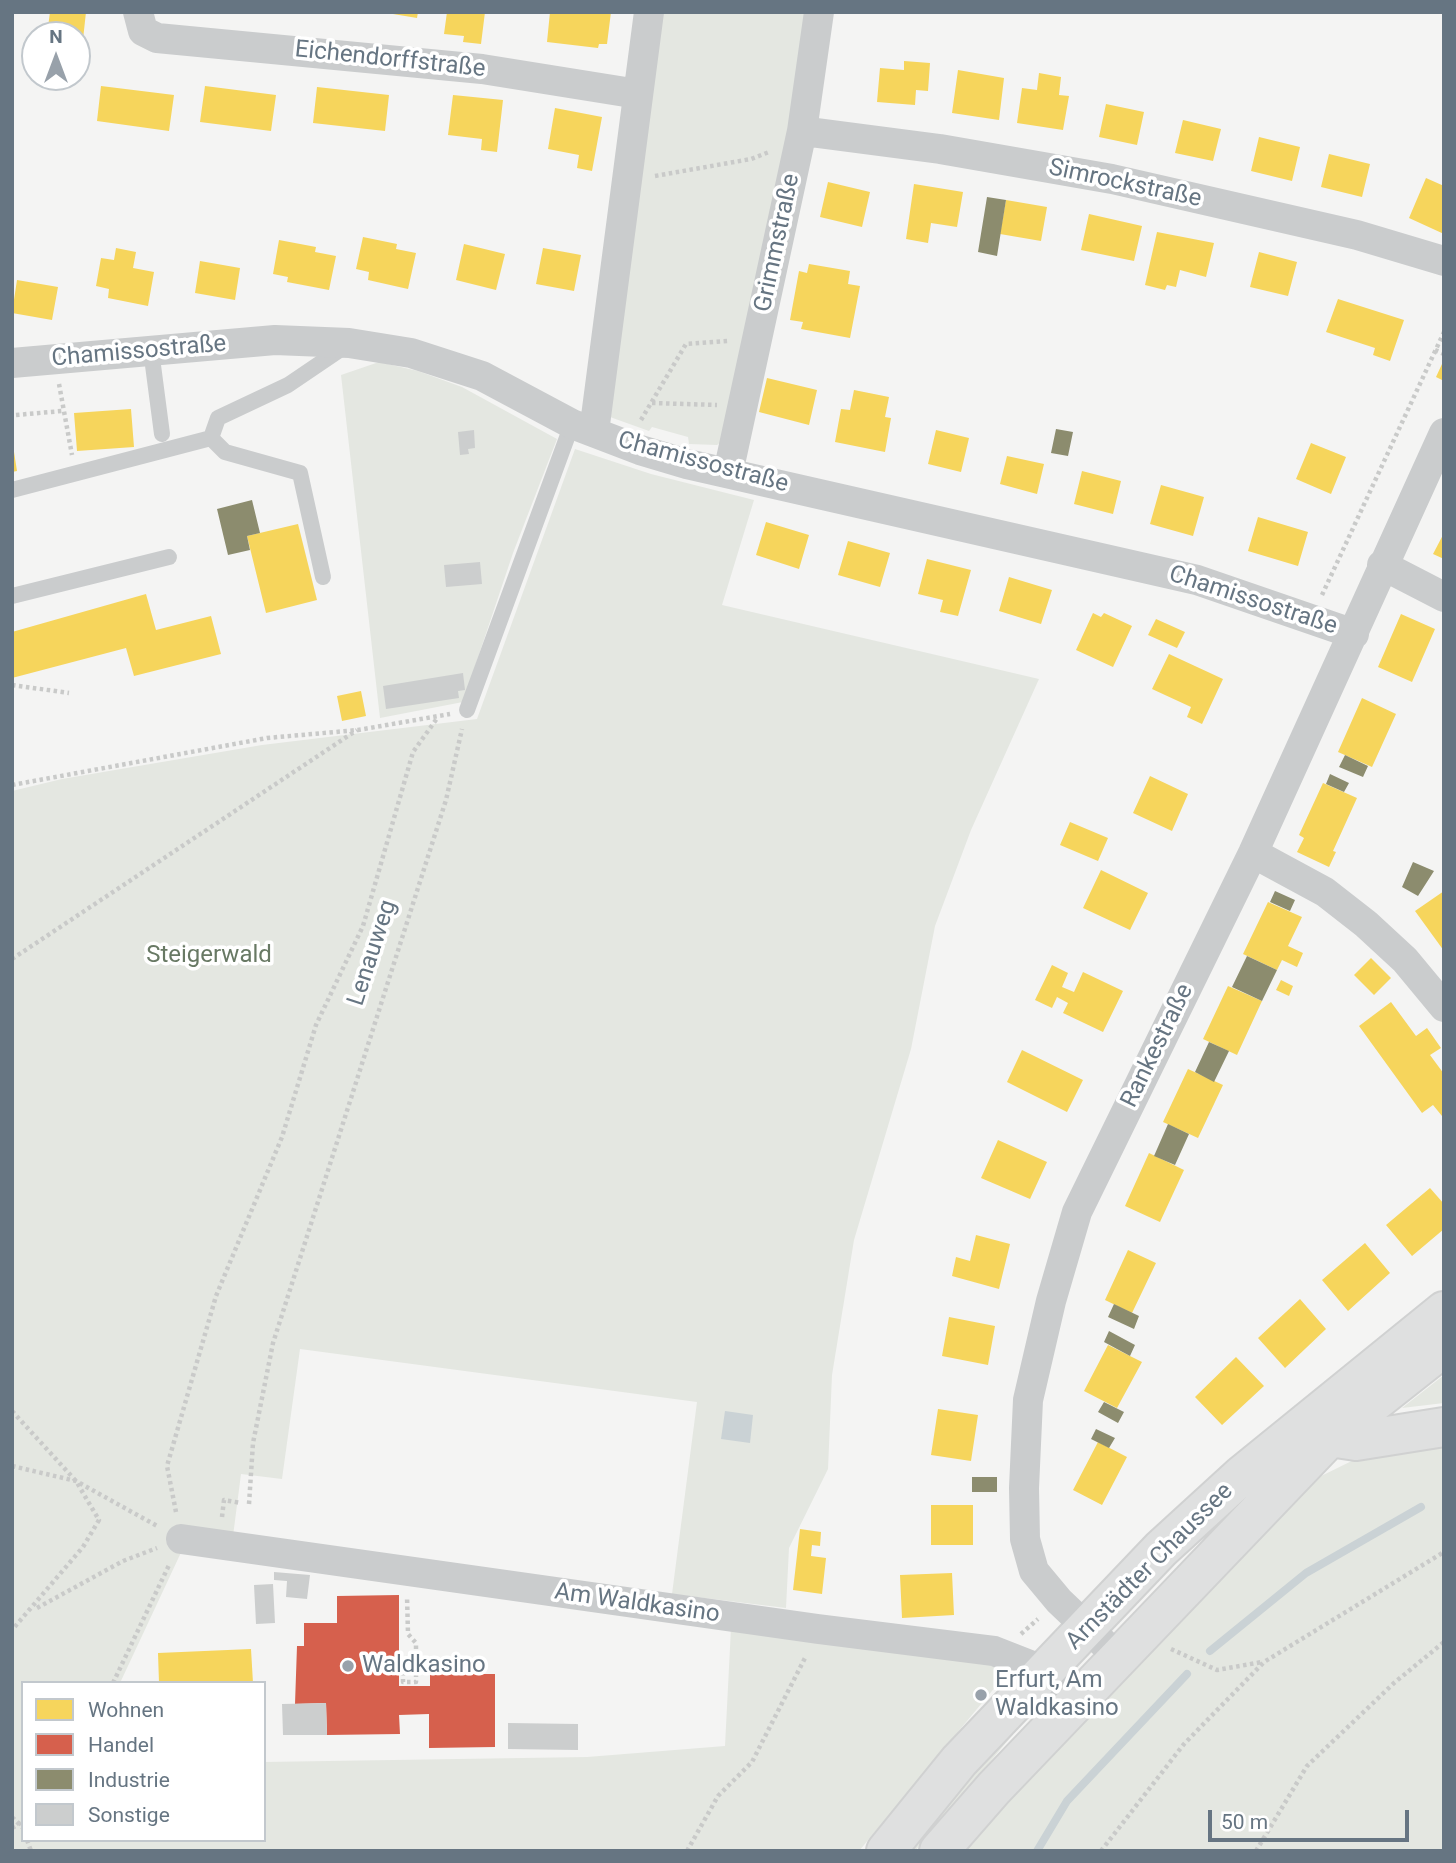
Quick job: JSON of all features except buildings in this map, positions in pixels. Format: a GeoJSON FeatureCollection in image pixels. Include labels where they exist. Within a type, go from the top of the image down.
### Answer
{"type":"FeatureCollection","features":[{"type":"Feature","properties":{"kind":"main road"},"geometry":{"type":"LineString","coordinates":[[1321,1428],[1444,1311]]}},
{"type":"Feature","properties":{"kind":"main road"},"geometry":{"type":"LineString","coordinates":[[1321,1428],[1444,1347]]}},
{"type":"Feature","properties":{"kind":"main road"},"geometry":{"type":"LineString","coordinates":[[1321,1428],[1356,1441],[1444,1427]]}},
{"type":"Feature","properties":{"kind":"main road","name":"Arnstädter Chaussee"},"geometry":{"type":"LineString","coordinates":[[886,1851],[940,1783],[1161,1549],[1321,1428]]}},
{"type":"Feature","properties":{"kind":"main road","name":"Arnstädter Chaussee"},"geometry":{"type":"LineString","coordinates":[[939,1851],[994,1788],[1120,1659],[1321,1428]]}},
{"type":"Feature","properties":{"kind":"street"},"geometry":{"type":"LineString","coordinates":[[583,428],[628,181],[649,12]]}},
{"type":"Feature","properties":{"kind":"street","name":"Grimmstraße"},"geometry":{"type":"LineString","coordinates":[[728,472],[802,131],[819,12]]}},
{"type":"Feature","properties":{"kind":"street","name":"Eichendorffstraße"},"geometry":{"type":"LineString","coordinates":[[140,22],[157,38],[482,69],[638,94]]}},
{"type":"Feature","properties":{"kind":"street","name":"Simrockstraße"},"geometry":{"type":"LineString","coordinates":[[802,131],[940,149],[1112,179],[1357,235],[1444,261]]}},
{"type":"Feature","properties":{"kind":"street","name":"Chamissostraße"},"geometry":{"type":"LineString","coordinates":[[12,363],[275,340],[349,343],[411,353],[482,376],[583,428],[687,464],[1196,580],[1354,634]]}},
{"type":"Feature","properties":{"kind":"street","name":"Rankestraße"},"geometry":{"type":"LineString","coordinates":[[1120,1659],[1059,1601],[1034,1571],[1025,1539],[1024,1488],[1028,1400],[1051,1301],[1077,1212],[1253,853],[1444,433]]}},
{"type":"Feature","properties":{"kind":"street"},"geometry":{"type":"LineString","coordinates":[[1382,565],[1444,597]]}},
{"type":"Feature","properties":{"kind":"street"},"geometry":{"type":"LineString","coordinates":[[1253,853],[1325,892],[1366,924],[1405,960],[1444,1007]]}},
{"type":"Feature","properties":{"kind":"street","name":"Am Waldkasino"},"geometry":{"type":"LineString","coordinates":[[181,1539],[818,1629],[994,1651],[1045,1671],[1083,1696]]}},
{"type":"Feature","properties":{"kind":"lane"},"geometry":{"type":"LineString","coordinates":[[211,438],[218,418],[288,385],[349,343]]}},
{"type":"Feature","properties":{"kind":"lane"},"geometry":{"type":"LineString","coordinates":[[151,350],[162,435]]}},
{"type":"Feature","properties":{"kind":"lane"},"geometry":{"type":"LineString","coordinates":[[467,710],[583,428]]}},
{"type":"Feature","properties":{"kind":"lane"},"geometry":{"type":"LineString","coordinates":[[12,490],[211,438]]}},
{"type":"Feature","properties":{"kind":"lane"},"geometry":{"type":"LineString","coordinates":[[211,438],[225,452],[300,473],[323,577]]}},
{"type":"Feature","properties":{"kind":"lane"},"geometry":{"type":"LineString","coordinates":[[12,596],[169,557]]}},
{"type":"Feature","properties":{"kind":"path"},"geometry":{"type":"LineString","coordinates":[[628,181],[751,159],[776,149],[802,131]]}},
{"type":"Feature","properties":{"kind":"path"},"geometry":{"type":"LineString","coordinates":[[1311,618],[1444,332]]}},
{"type":"Feature","properties":{"kind":"path"},"geometry":{"type":"LineString","coordinates":[[626,445],[686,344],[757,339]]}},
{"type":"Feature","properties":{"kind":"path"},"geometry":{"type":"LineString","coordinates":[[1435,350],[1444,354]]}},
{"type":"Feature","properties":{"kind":"path"},"geometry":{"type":"LineString","coordinates":[[60,390],[76,472]]}},
{"type":"Feature","properties":{"kind":"path"},"geometry":{"type":"LineString","coordinates":[[651,403],[742,406]]}},
{"type":"Feature","properties":{"kind":"path"},"geometry":{"type":"LineString","coordinates":[[16,415],[62,411]]}},
{"type":"Feature","properties":{"kind":"path"},"geometry":{"type":"LineString","coordinates":[[12,685],[69,693]]}},
{"type":"Feature","properties":{"kind":"path"},"geometry":{"type":"LineString","coordinates":[[12,785],[267,738],[358,730],[467,710]]}},
{"type":"Feature","properties":{"kind":"path","name":"Lenauweg"},"geometry":{"type":"LineString","coordinates":[[249,1504],[253,1443],[273,1343],[446,800],[467,710]]}},
{"type":"Feature","properties":{"kind":"path"},"geometry":{"type":"LineString","coordinates":[[114,1681],[181,1539],[167,1466],[216,1296],[282,1137],[316,1026],[363,926],[413,752],[438,717]]}},
{"type":"Feature","properties":{"kind":"path"},"geometry":{"type":"LineString","coordinates":[[12,959],[358,730]]}},
{"type":"Feature","properties":{"kind":"path"},"geometry":{"type":"LineString","coordinates":[[12,1411],[76,1481],[99,1520],[83,1548],[33,1610],[12,1630]]}},
{"type":"Feature","properties":{"kind":"path"},"geometry":{"type":"LineString","coordinates":[[12,1466],[76,1481],[181,1539]]}},
{"type":"Feature","properties":{"kind":"path"},"geometry":{"type":"LineString","coordinates":[[33,1610],[123,1561],[181,1539]]}},
{"type":"Feature","properties":{"kind":"path"},"geometry":{"type":"LineString","coordinates":[[1101,1851],[1184,1744],[1264,1662],[1444,1552]]}},
{"type":"Feature","properties":{"kind":"path"},"geometry":{"type":"LineString","coordinates":[[407,1586],[408,1634],[416,1643],[416,1658],[416,1682],[403,1682],[401,1658],[416,1658]]}},
{"type":"Feature","properties":{"kind":"path"},"geometry":{"type":"LineString","coordinates":[[687,1851],[718,1796],[752,1762],[818,1629]]}},
{"type":"Feature","properties":{"kind":"path"},"geometry":{"type":"LineString","coordinates":[[1256,1851],[1307,1766],[1394,1684],[1444,1642]]}},
{"type":"Feature","properties":{"kind":"path"},"geometry":{"type":"LineString","coordinates":[[1166,1647],[1217,1670],[1264,1662]]}},
{"type":"Feature","properties":{"kind":"green space"},"geometry":{"type":"Polygon","coordinates":[[[662,12],[810,12],[793,128],[725,439],[717,445],[689,444],[688,437],[652,427],[649,431],[610,417],[662,12]]]}},
{"type":"Feature","properties":{"kind":"green space"},"geometry":{"type":"Polygon","coordinates":[[[379,362],[418,371],[462,387],[557,439],[513,553],[463,702],[380,718],[341,375],[379,362]]]}},
{"type":"Feature","properties":{"kind":"green space","name":"Steigerwald"},"geometry":{"type":"Polygon","coordinates":[[[575,449],[651,474],[754,500],[722,605],[1039,679],[971,830],[935,926],[911,1049],[854,1240],[832,1375],[828,1469],[789,1548],[786,1608],[672,1594],[697,1402],[300,1349],[282,1479],[241,1474],[233,1536],[192,1529],[121,1681],[21,1681],[21,1842],[266,1842],[266,1762],[587,1757],[725,1746],[731,1628],[1011,1668],[859,1851],[12,1851],[12,791],[62,779],[262,745],[477,719],[575,449]]]}},
{"type":"Feature","properties":{"kind":"green space"},"geometry":{"type":"Polygon","coordinates":[[[1444,1375],[1444,1403],[1402,1408],[1444,1375]]]}},
{"type":"Feature","properties":{"kind":"green space"},"geometry":{"type":"Polygon","coordinates":[[[1444,1442],[1444,1851],[966,1851],[1003,1803],[1313,1480],[1368,1453],[1444,1442]]]}},
{"type":"Feature","properties":{"kind":"green space"},"geometry":{"type":"Polygon","coordinates":[[[1047,1694],[915,1851],[909,1851],[990,1753],[1047,1694]]]}},
{"type":"Feature","properties":{"kind":"shaded area"},"geometry":{"type":"Polygon","coordinates":[[[725,1411],[753,1415],[750,1443],[721,1439],[725,1411]]]}},
{"type":"Feature","properties":{"kind":"waterway"},"geometry":{"type":"LineString","coordinates":[[1210,1651],[1306,1573],[1421,1507]]}},
{"type":"Feature","properties":{"kind":"waterway"},"geometry":{"type":"LineString","coordinates":[[1037,1851],[1067,1801],[1187,1674]]}},
{"type":"Feature","properties":{"kind":"place","name":"Waldkasino"},"geometry":{"type":"Point","coordinates":[348,1666]}},
{"type":"Feature","properties":{"kind":"place","name":"Erfurt, Am Waldkasino"},"geometry":{"type":"Point","coordinates":[981,1695]}}]}
